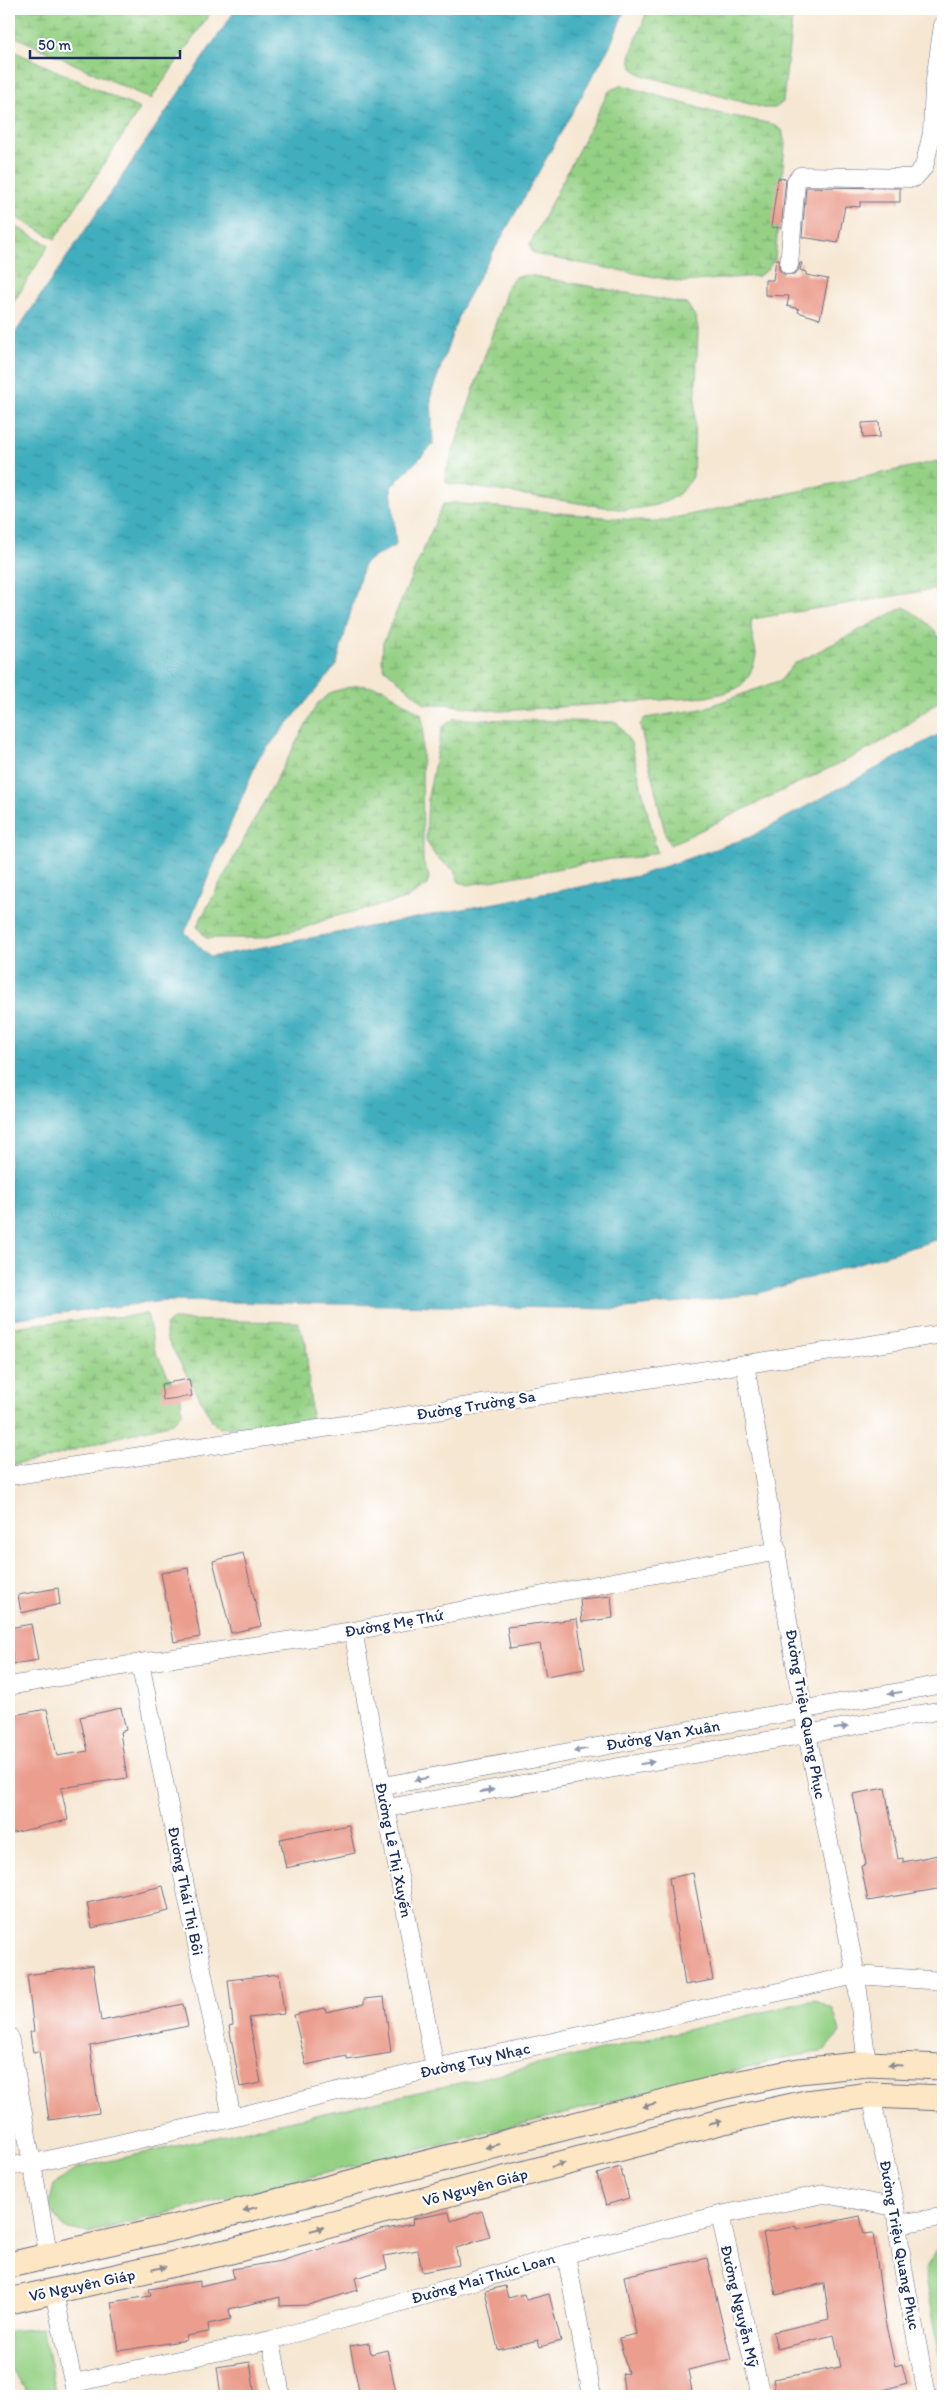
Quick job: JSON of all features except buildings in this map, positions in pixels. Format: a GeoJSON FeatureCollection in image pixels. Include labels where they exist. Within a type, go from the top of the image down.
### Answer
{"type":"FeatureCollection","features":[{"type":"Feature","properties":{"kind":"main road","name":"Võ Nguyên Giáp"},"geometry":{"type":"LineString","coordinates":[[9,2265],[49,2258],[196,2223],[726,2086],[799,2071],[867,2064],[943,2067]]}},
{"type":"Feature","properties":{"kind":"main road"},"geometry":{"type":"LineString","coordinates":[[867,2064],[871,2095]]}},
{"type":"Feature","properties":{"kind":"main road","name":"Võ Nguyên Giáp"},"geometry":{"type":"LineString","coordinates":[[9,2300],[54,2292],[230,2251],[724,2121],[806,2103],[871,2095],[943,2098]]}},
{"type":"Feature","properties":{"kind":"main road"},"geometry":{"type":"LineString","coordinates":[[49,2258],[54,2292]]}},
{"type":"Feature","properties":{"kind":"street"},"geometry":{"type":"LineString","coordinates":[[789,265],[796,180],[800,176],[914,178],[924,167],[932,133],[934,87],[943,25]]}},
{"type":"Feature","properties":{"kind":"street","name":"Đường Trường Sa"},"geometry":{"type":"LineString","coordinates":[[9,1476],[943,1334]]}},
{"type":"Feature","properties":{"kind":"street","name":"Đường Triệu Quang Phục"},"geometry":{"type":"LineString","coordinates":[[745,1364],[778,1551],[807,1734],[856,1975],[867,2064]]}},
{"type":"Feature","properties":{"kind":"street","name":"Đường Mẹ Thứ"},"geometry":{"type":"LineString","coordinates":[[9,1686],[140,1663],[353,1631],[778,1551]]}},
{"type":"Feature","properties":{"kind":"street","name":"Đường Lê Thị Xuyến"},"geometry":{"type":"LineString","coordinates":[[353,1631],[435,2068]]}},
{"type":"Feature","properties":{"kind":"street","name":"Đường Thái Thị Bôi"},"geometry":{"type":"LineString","coordinates":[[140,1663],[232,2118]]}},
{"type":"Feature","properties":{"kind":"street","name":"Đường Vạn Xuân"},"geometry":{"type":"LineString","coordinates":[[383,1786],[943,1684]]}},
{"type":"Feature","properties":{"kind":"street","name":"Đường Vạn Xuân"},"geometry":{"type":"LineString","coordinates":[[387,1808],[943,1710]]}},
{"type":"Feature","properties":{"kind":"street","name":"Đường Tuy Nhạc"},"geometry":{"type":"LineString","coordinates":[[9,2166],[30,2164],[232,2118],[435,2068],[856,1975],[943,1981]]}},
{"type":"Feature","properties":{"kind":"street"},"geometry":{"type":"LineString","coordinates":[[9,2036],[30,2164],[49,2258]]}},
{"type":"Feature","properties":{"kind":"street","name":"Đường Triệu Quang Phục"},"geometry":{"type":"LineString","coordinates":[[871,2095],[895,2207],[903,2268],[927,2396]]}},
{"type":"Feature","properties":{"kind":"street","name":"Đường Mai Thúc Loan"},"geometry":{"type":"LineString","coordinates":[[75,2390],[271,2340],[566,2254],[720,2215],[824,2194],[895,2207]]}},
{"type":"Feature","properties":{"kind":"street","name":"Đường Nguyễn Mỹ"},"geometry":{"type":"LineString","coordinates":[[720,2215],[761,2396]]}},
{"type":"Feature","properties":{"kind":"street"},"geometry":{"type":"LineString","coordinates":[[897,2224],[943,2217]]}},
{"type":"Feature","properties":{"kind":"street"},"geometry":{"type":"LineString","coordinates":[[566,2254],[592,2396]]}},
{"type":"Feature","properties":{"kind":"street"},"geometry":{"type":"LineString","coordinates":[[54,2292],[75,2390]]}},
{"type":"Feature","properties":{"kind":"street"},"geometry":{"type":"LineString","coordinates":[[271,2340],[281,2396]]}},
{"type":"Feature","properties":{"kind":"green space"},"geometry":{"type":"Polygon","coordinates":[[[9,9],[213,9],[151,99],[9,34],[9,9]]]}},
{"type":"Feature","properties":{"kind":"green space"},"geometry":{"type":"Polygon","coordinates":[[[648,9],[793,9],[783,102],[775,108],[764,108],[642,75],[632,68],[630,56],[648,9]]]}},
{"type":"Feature","properties":{"kind":"green space"},"geometry":{"type":"Polygon","coordinates":[[[9,49],[140,109],[55,239],[9,213],[9,49]]]}},
{"type":"Feature","properties":{"kind":"green space"},"geometry":{"type":"Polygon","coordinates":[[[622,85],[709,111],[772,124],[782,130],[785,144],[775,259],[767,270],[758,276],[682,282],[537,255],[532,252],[530,244],[609,91],[622,85]]]}},
{"type":"Feature","properties":{"kind":"green space"},"geometry":{"type":"Polygon","coordinates":[[[9,223],[49,245],[9,310],[9,223]]]}},
{"type":"Feature","properties":{"kind":"green space"},"geometry":{"type":"Polygon","coordinates":[[[528,275],[687,304],[696,318],[698,329],[693,476],[680,493],[655,505],[624,510],[447,483],[445,476],[508,286],[515,277],[528,275]]]}},
{"type":"Feature","properties":{"kind":"green space"},"geometry":{"type":"Polygon","coordinates":[[[943,460],[943,588],[752,619],[751,632],[756,657],[749,676],[734,690],[706,697],[500,711],[443,704],[425,704],[384,668],[382,660],[383,643],[443,504],[454,503],[656,522],[943,460]]]}},
{"type":"Feature","properties":{"kind":"green space"},"geometry":{"type":"Polygon","coordinates":[[[904,607],[930,626],[941,644],[944,666],[943,698],[895,734],[871,748],[670,845],[666,837],[640,725],[645,718],[702,709],[781,680],[794,664],[904,607]]]}},
{"type":"Feature","properties":{"kind":"green space"},"geometry":{"type":"Polygon","coordinates":[[[357,685],[382,688],[421,714],[424,728],[422,745],[423,861],[429,877],[427,885],[406,899],[332,917],[301,929],[257,938],[206,938],[197,926],[317,704],[332,692],[357,685]]]}},
{"type":"Feature","properties":{"kind":"green space"},"geometry":{"type":"Polygon","coordinates":[[[453,719],[617,722],[631,743],[657,852],[640,857],[611,859],[468,885],[459,882],[454,870],[436,857],[426,840],[428,797],[442,728],[453,719]]]}},
{"type":"Feature","properties":{"kind":"green space"},"geometry":{"type":"Polygon","coordinates":[[[147,1314],[155,1351],[181,1400],[182,1413],[172,1423],[38,1461],[9,1465],[9,1328],[147,1314]]]}},
{"type":"Feature","properties":{"kind":"green space"},"geometry":{"type":"Polygon","coordinates":[[[172,1320],[298,1322],[306,1344],[312,1424],[287,1430],[275,1426],[220,1428],[213,1422],[167,1339],[165,1326],[172,1320]]]}},
{"type":"Feature","properties":{"kind":"green space"},"geometry":{"type":"Polygon","coordinates":[[[814,2000],[833,2009],[840,2032],[825,2051],[780,2059],[88,2233],[64,2228],[49,2206],[54,2185],[77,2168],[473,2080],[814,2000]]]}},
{"type":"Feature","properties":{"kind":"green space"},"geometry":{"type":"Polygon","coordinates":[[[943,2238],[943,2372],[925,2271],[943,2238]]]}},
{"type":"Feature","properties":{"kind":"green space"},"geometry":{"type":"Polygon","coordinates":[[[42,2328],[57,2396],[31,2396],[9,2368],[9,2331],[42,2328]]]}},
{"type":"Feature","properties":{"kind":"water"},"geometry":{"type":"Polygon","coordinates":[[[236,9],[625,9],[611,44],[461,309],[431,395],[433,445],[391,487],[396,545],[364,563],[336,666],[258,759],[185,932],[210,957],[637,876],[750,837],[943,732],[943,1238],[756,1294],[616,1309],[164,1301],[9,1319],[9,342],[236,9]]]}}]}
